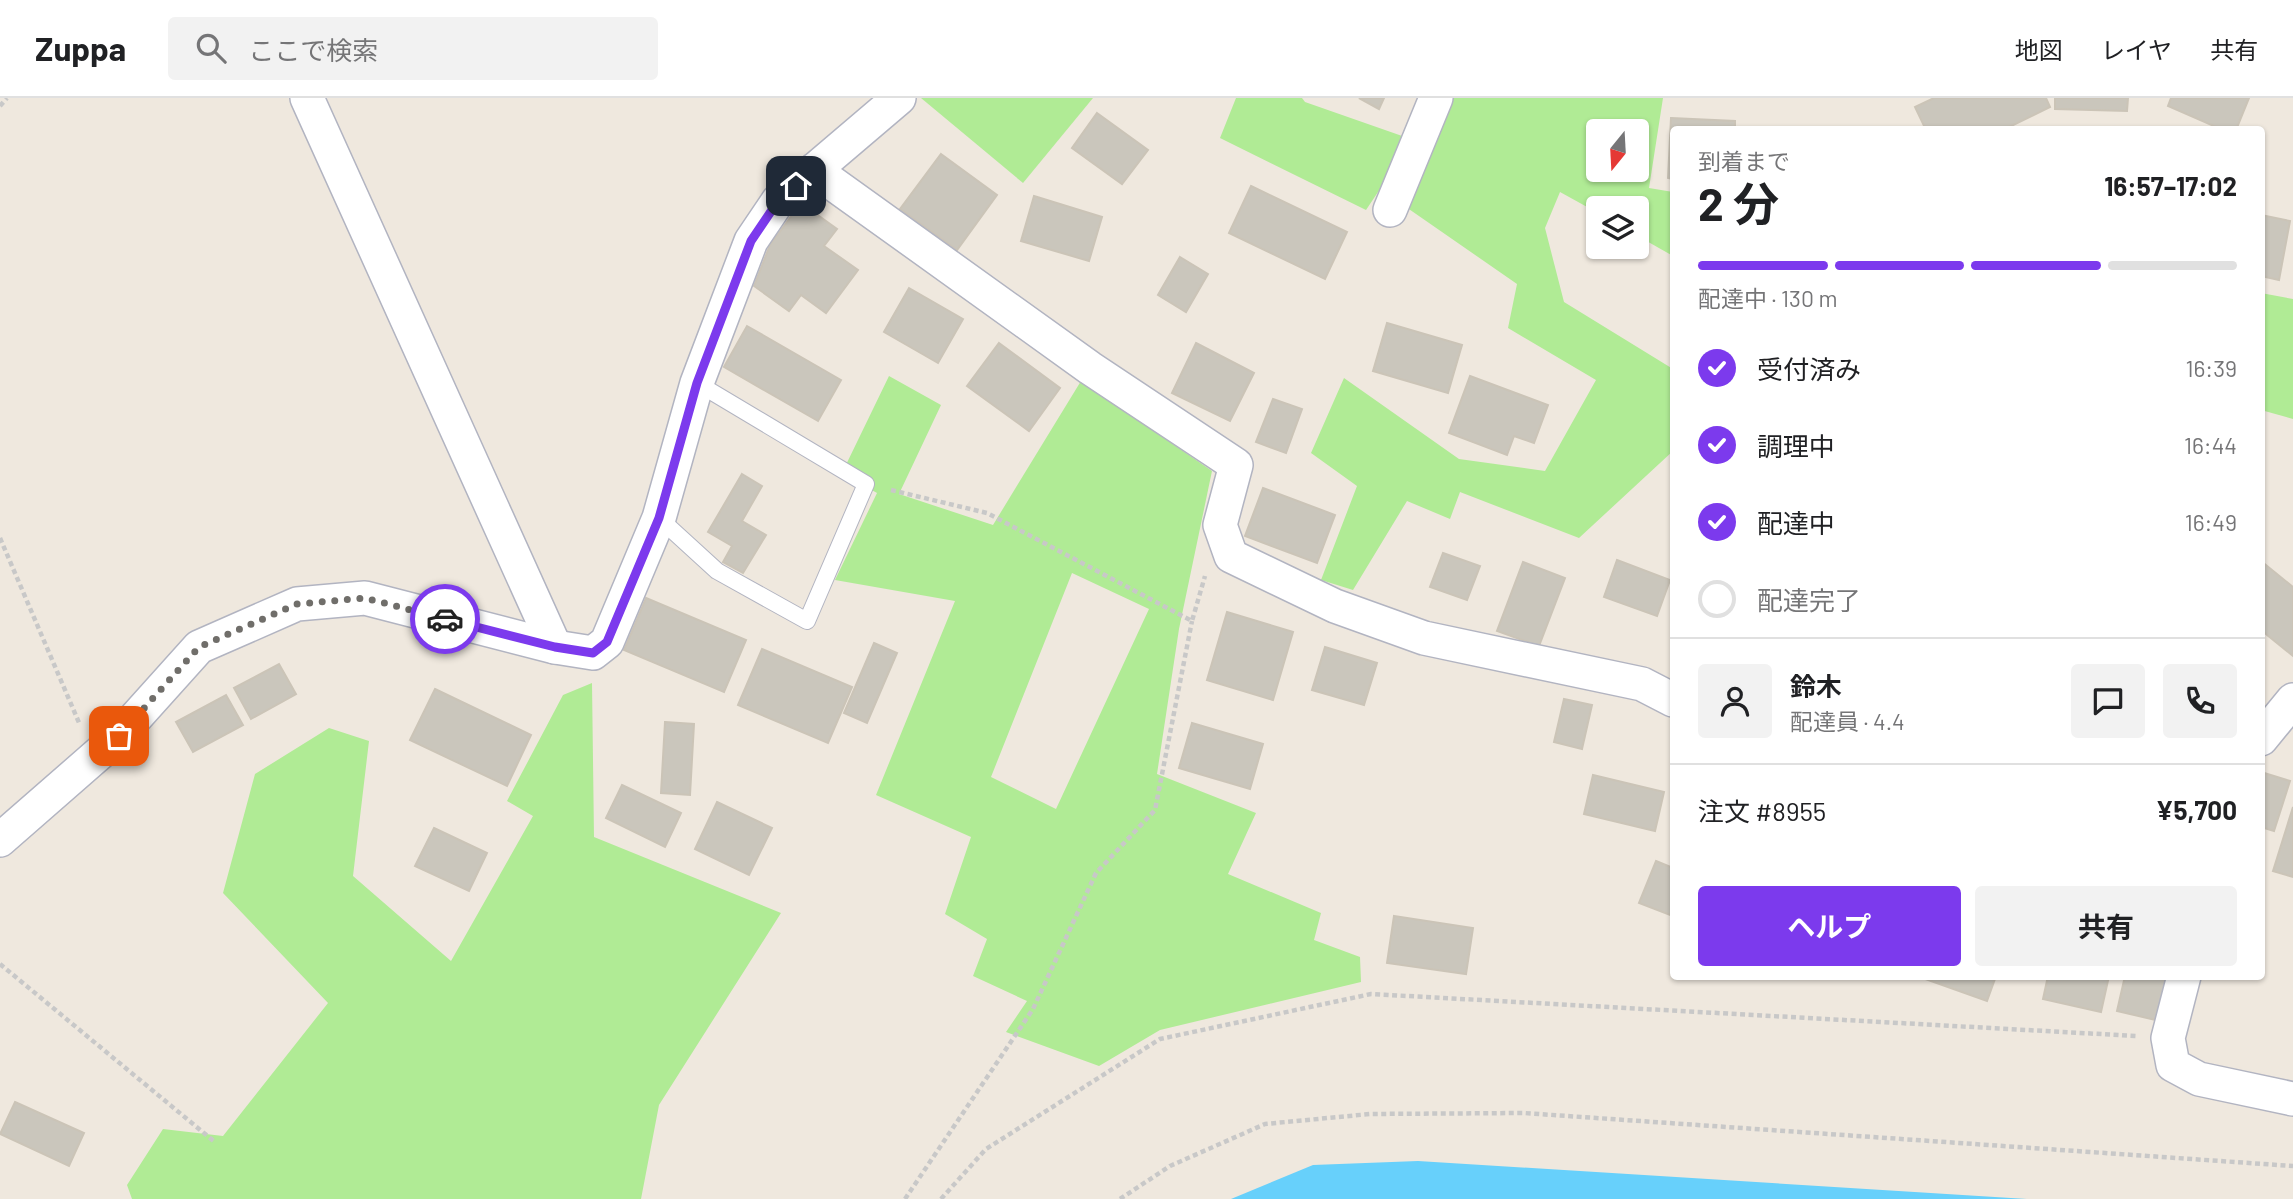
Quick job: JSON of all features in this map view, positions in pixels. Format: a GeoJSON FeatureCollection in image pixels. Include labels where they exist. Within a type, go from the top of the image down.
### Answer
{"type":"FeatureCollection","features":[{"type":"Feature","properties":{"kind":"street"},"geometry":{"type":"LineString","coordinates":[[307,98],[555,647]]}},
{"type":"Feature","properties":{"kind":"street"},"geometry":{"type":"LineString","coordinates":[[0,840],[119,736],[199,647],[297,604],[365,598],[555,647],[593,653],[607,642],[659,518],[697,383],[751,241],[778,201],[900,98]]}},
{"type":"Feature","properties":{"kind":"street"},"geometry":{"type":"LineString","coordinates":[[1390,210],[1436,98]]}},
{"type":"Feature","properties":{"kind":"street"},"geometry":{"type":"LineString","coordinates":[[814,170],[1090,368],[1236,465],[1220,525],[1231,556],[1335,606],[1424,638],[1642,684],[1670,698]]}},
{"type":"Feature","properties":{"kind":"street"},"geometry":{"type":"LineString","coordinates":[[2265,733],[2293,700]]}},
{"type":"Feature","properties":{"kind":"street"},"geometry":{"type":"LineString","coordinates":[[2183,980],[2168,1038],[2173,1065],[2199,1079],[2293,1099]]}},
{"type":"Feature","properties":{"kind":"lane"},"geometry":{"type":"LineString","coordinates":[[659,518],[717,571],[807,621],[866,484],[697,383]]}},
{"type":"Feature","properties":{"kind":"path"},"geometry":{"type":"LineString","coordinates":[[0,106],[7,98]]}},
{"type":"Feature","properties":{"kind":"path"},"geometry":{"type":"LineString","coordinates":[[866,484],[987,513],[1192,621]]}},
{"type":"Feature","properties":{"kind":"path"},"geometry":{"type":"LineString","coordinates":[[905,1199],[1033,1009],[1096,873],[1155,810],[1192,621],[1220,525]]}},
{"type":"Feature","properties":{"kind":"path"},"geometry":{"type":"LineString","coordinates":[[0,538],[94,758]]}},
{"type":"Feature","properties":{"kind":"path"},"geometry":{"type":"LineString","coordinates":[[0,964],[216,1143]]}},
{"type":"Feature","properties":{"kind":"path"},"geometry":{"type":"LineString","coordinates":[[941,1199],[986,1149],[1160,1039],[1371,994],[2168,1038]]}},
{"type":"Feature","properties":{"kind":"path"},"geometry":{"type":"LineString","coordinates":[[1120,1199],[1170,1166],[1265,1124],[1370,1114],[1524,1113],[2293,1166]]}},
{"type":"Feature","properties":{"kind":"green space"},"geometry":{"type":"Polygon","coordinates":[[[921,98],[1093,98],[1023,183],[921,98]]]}},
{"type":"Feature","properties":{"kind":"green space"},"geometry":{"type":"Polygon","coordinates":[[[1236,98],[1302,98],[1305,102],[1425,144],[1446,98],[1663,98],[1649,188],[1670,192],[1670,254],[1649,242],[1649,196],[1586,196],[1586,206],[1560,192],[1545,228],[1564,302],[1670,367],[1670,454],[1579,538],[1460,492],[1450,519],[1407,501],[1353,590],[1321,580],[1357,486],[1311,453],[1344,378],[1459,459],[1545,471],[1596,380],[1508,328],[1517,284],[1380,189],[1366,210],[1220,138],[1236,98]]]}},
{"type":"Feature","properties":{"kind":"green space"},"geometry":{"type":"Polygon","coordinates":[[[2265,294],[2293,299],[2293,419],[2265,411],[2265,294]]]}},
{"type":"Feature","properties":{"kind":"green space"},"geometry":{"type":"Polygon","coordinates":[[[889,376],[941,405],[899,494],[993,525],[1081,381],[1212,471],[1179,629],[1157,774],[1256,813],[1228,874],[1321,913],[1314,940],[1360,957],[1361,982],[1160,1030],[1099,1066],[1006,1032],[1027,1001],[973,976],[987,939],[945,914],[971,837],[876,795],[955,601],[835,580],[877,493],[842,473],[889,376]],[[1072,573],[991,777],[1056,809],[1149,609],[1072,573]]]}},
{"type":"Feature","properties":{"kind":"green space"},"geometry":{"type":"Polygon","coordinates":[[[592,683],[594,837],[781,913],[659,1105],[641,1199],[132,1199],[127,1185],[163,1129],[223,1136],[328,1003],[223,893],[255,774],[329,728],[369,741],[353,876],[451,961],[533,816],[507,801],[563,695],[592,683]]]}},
{"type":"Feature","properties":{"kind":"water"},"geometry":{"type":"Polygon","coordinates":[[[1418,1161],[2027,1199],[1231,1199],[1313,1165],[1418,1161]]]}},
{"type":"Feature","properties":{"kind":"building"},"geometry":{"type":"Polygon","coordinates":[[[1359,98],[1384,98],[1379,109],[1359,98]]]}},
{"type":"Feature","properties":{"kind":"building"},"geometry":{"type":"Polygon","coordinates":[[[1934,98],[2046,98],[2050,107],[2011,126],[1924,126],[1915,107],[1934,98]]]}},
{"type":"Feature","properties":{"kind":"building"},"geometry":{"type":"Polygon","coordinates":[[[2055,98],[2128,98],[2127,111],[2055,109],[2055,98]]]}},
{"type":"Feature","properties":{"kind":"building"},"geometry":{"type":"Polygon","coordinates":[[[2171,98],[2249,98],[2238,126],[2214,126],[2168,106],[2171,98]]]}},
{"type":"Feature","properties":{"kind":"building"},"geometry":{"type":"Polygon","coordinates":[[[1097,113],[1148,150],[1122,184],[1072,148],[1097,113]]]}},
{"type":"Feature","properties":{"kind":"building"},"geometry":{"type":"Polygon","coordinates":[[[1671,118],[1735,121],[1735,126],[1671,126],[1671,118]]]}},
{"type":"Feature","properties":{"kind":"building"},"geometry":{"type":"Polygon","coordinates":[[[1670,138],[1670,178],[1668,178],[1670,138]]]}},
{"type":"Feature","properties":{"kind":"building"},"geometry":{"type":"Polygon","coordinates":[[[941,154],[997,195],[957,250],[900,209],[941,154]]]}},
{"type":"Feature","properties":{"kind":"building"},"geometry":{"type":"Polygon","coordinates":[[[1251,186],[1347,232],[1325,279],[1229,233],[1251,186]]]}},
{"type":"Feature","properties":{"kind":"building"},"geometry":{"type":"Polygon","coordinates":[[[1034,196],[1102,217],[1089,261],[1021,241],[1034,196]]]}},
{"type":"Feature","properties":{"kind":"building"},"geometry":{"type":"Polygon","coordinates":[[[801,203],[837,229],[824,246],[858,270],[826,313],[801,295],[789,311],[754,286],[770,245],[801,203]]]}},
{"type":"Feature","properties":{"kind":"building"},"geometry":{"type":"Polygon","coordinates":[[[2265,216],[2290,221],[2279,280],[2265,277],[2265,216]]]}},
{"type":"Feature","properties":{"kind":"building"},"geometry":{"type":"Polygon","coordinates":[[[1180,257],[1208,274],[1186,312],[1158,295],[1180,257]]]}},
{"type":"Feature","properties":{"kind":"building"},"geometry":{"type":"Polygon","coordinates":[[[909,288],[963,319],[938,363],[884,332],[909,288]]]}},
{"type":"Feature","properties":{"kind":"building"},"geometry":{"type":"Polygon","coordinates":[[[1387,323],[1462,345],[1448,393],[1373,371],[1387,323]]]}},
{"type":"Feature","properties":{"kind":"building"},"geometry":{"type":"Polygon","coordinates":[[[747,326],[841,380],[818,421],[724,367],[747,326]]]}},
{"type":"Feature","properties":{"kind":"building"},"geometry":{"type":"Polygon","coordinates":[[[999,343],[1060,388],[1029,431],[967,386],[999,343]]]}},
{"type":"Feature","properties":{"kind":"building"},"geometry":{"type":"Polygon","coordinates":[[[1196,343],[1254,373],[1230,421],[1172,393],[1196,343]]]}},
{"type":"Feature","properties":{"kind":"building"},"geometry":{"type":"Polygon","coordinates":[[[1470,376],[1548,405],[1534,443],[1514,436],[1507,455],[1449,433],[1470,376]]]}},
{"type":"Feature","properties":{"kind":"building"},"geometry":{"type":"Polygon","coordinates":[[[1273,399],[1302,409],[1286,453],[1256,442],[1273,399]]]}},
{"type":"Feature","properties":{"kind":"building"},"geometry":{"type":"Polygon","coordinates":[[[742,474],[762,486],[742,521],[766,535],[743,573],[723,562],[732,546],[708,532],[742,474]]]}},
{"type":"Feature","properties":{"kind":"building"},"geometry":{"type":"Polygon","coordinates":[[[1263,488],[1335,515],[1317,563],[1245,536],[1263,488]]]}},
{"type":"Feature","properties":{"kind":"building"},"geometry":{"type":"Polygon","coordinates":[[[1443,553],[1480,566],[1467,600],[1430,587],[1443,553]]]}},
{"type":"Feature","properties":{"kind":"building"},"geometry":{"type":"Polygon","coordinates":[[[1617,560],[1670,580],[1657,616],[1604,597],[1617,560]]]}},
{"type":"Feature","properties":{"kind":"building"},"geometry":{"type":"Polygon","coordinates":[[[1523,562],[1565,578],[1539,646],[1497,631],[1523,562]]]}},
{"type":"Feature","properties":{"kind":"building"},"geometry":{"type":"Polygon","coordinates":[[[2265,564],[2293,587],[2293,656],[2265,633],[2265,564]]]}},
{"type":"Feature","properties":{"kind":"building"},"geometry":{"type":"Polygon","coordinates":[[[646,598],[746,640],[724,692],[624,650],[646,598]]]}},
{"type":"Feature","properties":{"kind":"building"},"geometry":{"type":"Polygon","coordinates":[[[1227,612],[1293,632],[1273,700],[1207,680],[1227,612]]]}},
{"type":"Feature","properties":{"kind":"building"},"geometry":{"type":"Polygon","coordinates":[[[874,643],[897,653],[867,723],[844,713],[874,643]]]}},
{"type":"Feature","properties":{"kind":"building"},"geometry":{"type":"Polygon","coordinates":[[[1325,647],[1377,663],[1364,705],[1312,690],[1325,647]]]}},
{"type":"Feature","properties":{"kind":"building"},"geometry":{"type":"Polygon","coordinates":[[[762,649],[852,687],[828,743],[738,705],[762,649]]]}},
{"type":"Feature","properties":{"kind":"building"},"geometry":{"type":"Polygon","coordinates":[[[279,664],[296,694],[251,719],[234,688],[279,664]]]}},
{"type":"Feature","properties":{"kind":"building"},"geometry":{"type":"Polygon","coordinates":[[[435,689],[531,735],[507,786],[410,740],[435,689]]]}},
{"type":"Feature","properties":{"kind":"building"},"geometry":{"type":"Polygon","coordinates":[[[226,695],[243,725],[193,752],[176,722],[226,695]]]}},
{"type":"Feature","properties":{"kind":"building"},"geometry":{"type":"Polygon","coordinates":[[[1564,699],[1592,705],[1582,749],[1554,742],[1564,699]]]}},
{"type":"Feature","properties":{"kind":"building"},"geometry":{"type":"Polygon","coordinates":[[[665,722],[694,724],[690,795],[661,793],[665,722]]]}},
{"type":"Feature","properties":{"kind":"building"},"geometry":{"type":"Polygon","coordinates":[[[1192,723],[1263,744],[1250,789],[1179,768],[1192,723]]]}},
{"type":"Feature","properties":{"kind":"building"},"geometry":{"type":"Polygon","coordinates":[[[2265,773],[2290,781],[2274,831],[2265,828],[2265,773]]]}},
{"type":"Feature","properties":{"kind":"building"},"geometry":{"type":"Polygon","coordinates":[[[1593,775],[1664,792],[1655,831],[1584,814],[1593,775]]]}},
{"type":"Feature","properties":{"kind":"building"},"geometry":{"type":"Polygon","coordinates":[[[622,785],[681,813],[665,847],[606,818],[622,785]]]}},
{"type":"Feature","properties":{"kind":"building"},"geometry":{"type":"Polygon","coordinates":[[[717,802],[772,828],[749,875],[695,849],[717,802]]]}},
{"type":"Feature","properties":{"kind":"building"},"geometry":{"type":"Polygon","coordinates":[[[2293,807],[2293,877],[2273,871],[2293,807]]]}},
{"type":"Feature","properties":{"kind":"building"},"geometry":{"type":"Polygon","coordinates":[[[434,828],[487,853],[469,891],[415,866],[434,828]]]}},
{"type":"Feature","properties":{"kind":"building"},"geometry":{"type":"Polygon","coordinates":[[[1656,861],[1670,867],[1670,915],[1639,903],[1656,861]]]}},
{"type":"Feature","properties":{"kind":"building"},"geometry":{"type":"Polygon","coordinates":[[[1394,916],[1473,928],[1466,974],[1387,963],[1394,916]]]}},
{"type":"Feature","properties":{"kind":"building"},"geometry":{"type":"Polygon","coordinates":[[[1928,980],[1995,980],[1987,1001],[1928,980]]]}},
{"type":"Feature","properties":{"kind":"building"},"geometry":{"type":"Polygon","coordinates":[[[2047,980],[2108,980],[2101,1012],[2043,999],[2047,980]]]}},
{"type":"Feature","properties":{"kind":"building"},"geometry":{"type":"Polygon","coordinates":[[[2124,980],[2170,980],[2160,1021],[2117,1011],[2124,980]]]}},
{"type":"Feature","properties":{"kind":"building"},"geometry":{"type":"Polygon","coordinates":[[[15,1102],[84,1133],[69,1166],[0,1134],[15,1102]]]}},
{"type":"Feature","properties":{"kind":"way so far"},"geometry":{"type":"LineString","coordinates":[[119,736],[199,647],[297,604],[365,598],[445,619]]}},
{"type":"Feature","properties":{"kind":"route"},"geometry":{"type":"LineString","coordinates":[[445,619],[555,647],[593,653],[607,642],[659,518],[697,383],[751,241],[778,201],[796,186]]}}]}
